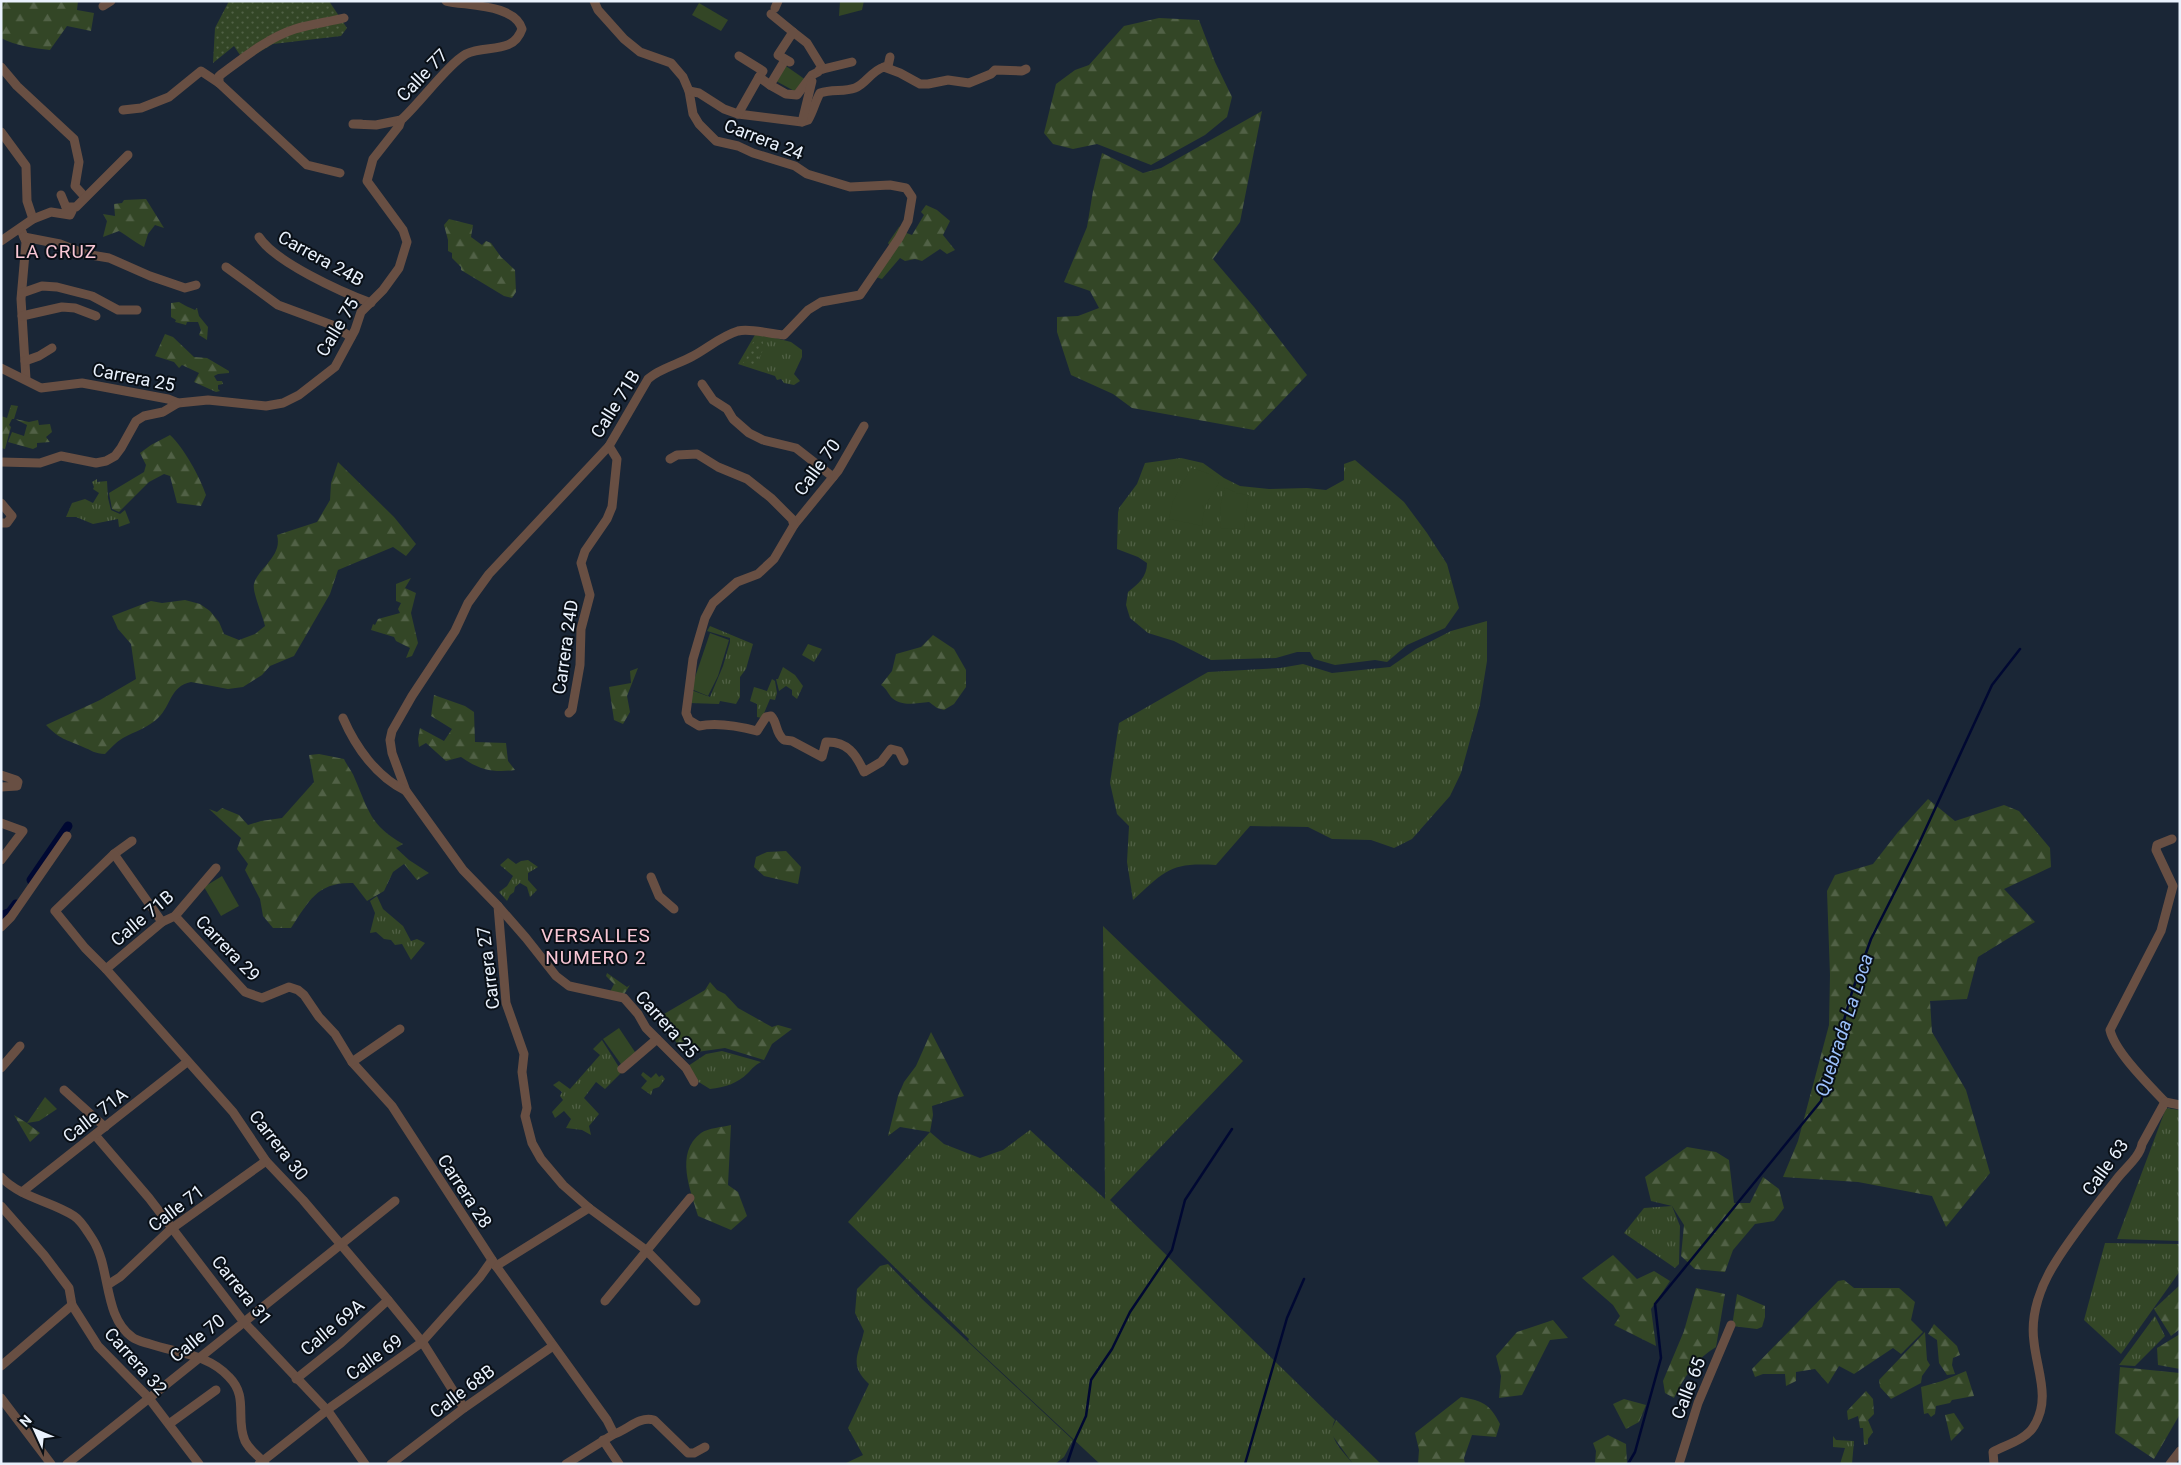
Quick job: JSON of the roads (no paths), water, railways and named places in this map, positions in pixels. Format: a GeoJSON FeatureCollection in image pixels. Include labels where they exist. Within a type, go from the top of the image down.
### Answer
{"type":"FeatureCollection","features":[{"type":"Feature","properties":{"kind":"street","name":"Calle 77"},"geometry":{"type":"LineString","coordinates":[[369,169],[373,159],[399,126],[401,120],[459,59],[475,51],[499,48],[520,36],[522,28],[516,18],[508,13],[491,8],[446,1]]}},
{"type":"Feature","properties":{"kind":"street","name":"Carrera 24"},"geometry":{"type":"LineString","coordinates":[[594,1],[598,10],[640,52],[671,63],[683,77],[689,91],[693,114],[699,124],[716,141],[738,146],[753,153],[794,166],[807,174],[850,187],[890,185],[906,188],[912,197],[908,222],[899,238]]}},
{"type":"Feature","properties":{"kind":"street"},"geometry":{"type":"LineString","coordinates":[[775,8],[793,32],[807,44],[820,70]]}},
{"type":"Feature","properties":{"kind":"street"},"geometry":{"type":"LineString","coordinates":[[219,83],[219,76],[245,56],[271,41],[294,30],[344,18]]}},
{"type":"Feature","properties":{"kind":"street"},"geometry":{"type":"LineString","coordinates":[[770,85],[788,61],[778,55],[793,32]]}},
{"type":"Feature","properties":{"kind":"street"},"geometry":{"type":"LineString","coordinates":[[738,114],[763,71],[739,56]]}},
{"type":"Feature","properties":{"kind":"street"},"geometry":{"type":"LineString","coordinates":[[689,91],[699,94],[724,109],[738,114],[802,122],[810,117],[820,93],[830,90],[854,88],[869,75],[888,66],[890,56]]}},
{"type":"Feature","properties":{"kind":"street"},"geometry":{"type":"LineString","coordinates":[[759,77],[786,94],[797,95],[812,75],[820,70],[852,62]]}},
{"type":"Feature","properties":{"kind":"street"},"geometry":{"type":"LineString","coordinates":[[1,67],[16,86],[35,101],[74,139],[79,162],[75,186],[85,197]]}},
{"type":"Feature","properties":{"kind":"street"},"geometry":{"type":"LineString","coordinates":[[884,68],[900,73],[920,84],[948,80],[969,83],[991,74],[995,70],[1022,71],[1026,69]]}},
{"type":"Feature","properties":{"kind":"street"},"geometry":{"type":"LineString","coordinates":[[802,122],[810,87],[820,70]]}},
{"type":"Feature","properties":{"kind":"street"},"geometry":{"type":"LineString","coordinates":[[123,110],[141,108],[169,96],[200,71],[219,83],[308,165],[340,174]]}},
{"type":"Feature","properties":{"kind":"street"},"geometry":{"type":"LineString","coordinates":[[361,124],[353,124],[376,125],[401,120]]}},
{"type":"Feature","properties":{"kind":"street"},"geometry":{"type":"LineString","coordinates":[[1,132],[26,166],[27,202],[33,219]]}},
{"type":"Feature","properties":{"kind":"street"},"geometry":{"type":"LineString","coordinates":[[66,207],[76,207],[128,155]]}},
{"type":"Feature","properties":{"kind":"street","name":"Calle 75"},"geometry":{"type":"LineString","coordinates":[[266,406],[283,403],[299,395],[335,367],[351,337],[361,312],[399,268],[407,242],[403,230],[368,181],[369,169]]}},
{"type":"Feature","properties":{"kind":"street"},"geometry":{"type":"LineString","coordinates":[[2,238],[33,219],[51,212],[70,215],[72,211],[66,207],[61,195]]}},
{"type":"Feature","properties":{"kind":"street"},"geometry":{"type":"LineString","coordinates":[[20,227],[26,242],[22,293],[26,379]]}},
{"type":"Feature","properties":{"kind":"street"},"geometry":{"type":"LineString","coordinates":[[24,237],[60,244],[85,254],[109,258],[159,280],[185,288],[196,284]]}},
{"type":"Feature","properties":{"kind":"street","name":"Carrera 24B"},"geometry":{"type":"LineString","coordinates":[[259,237],[265,246],[284,260],[332,286],[370,303]]}},
{"type":"Feature","properties":{"kind":"street","name":"Calle 71B"},"geometry":{"type":"LineString","coordinates":[[390,740],[392,731],[412,696],[455,631],[468,603],[488,574],[609,446],[636,403],[648,379],[653,374],[694,356],[711,343],[737,331],[753,330],[764,334],[784,335],[808,310],[821,302],[860,295],[899,238]]}},
{"type":"Feature","properties":{"kind":"street"},"geometry":{"type":"LineString","coordinates":[[226,267],[278,306],[332,326],[351,337]]}},
{"type":"Feature","properties":{"kind":"street"},"geometry":{"type":"LineString","coordinates":[[22,293],[42,286],[57,287],[92,296],[118,310],[137,310]]}},
{"type":"Feature","properties":{"kind":"street"},"geometry":{"type":"LineString","coordinates":[[22,316],[62,307],[75,308],[96,316]]}},
{"type":"Feature","properties":{"kind":"street"},"geometry":{"type":"LineString","coordinates":[[25,361],[39,356],[52,348]]}},
{"type":"Feature","properties":{"kind":"street","name":"Carrera 25"},"geometry":{"type":"LineString","coordinates":[[1,368],[41,388],[82,383],[168,399],[178,403],[208,400],[266,406]]}},
{"type":"Feature","properties":{"kind":"street"},"geometry":{"type":"LineString","coordinates":[[702,384],[713,400],[727,409],[734,419],[749,433],[763,440],[796,448],[833,476]]}},
{"type":"Feature","properties":{"kind":"street"},"geometry":{"type":"LineString","coordinates":[[1,462],[40,463],[60,456],[96,463],[106,461],[120,448],[136,421],[144,416],[163,412],[178,403]]}},
{"type":"Feature","properties":{"kind":"street","name":"Calle 70"},"geometry":{"type":"LineString","coordinates":[[864,426],[838,471],[794,526],[774,559],[758,574],[737,582],[713,603],[705,618],[693,659],[686,713],[689,720],[699,726],[715,724],[757,731],[766,717],[771,716],[775,720],[778,735],[784,740],[792,741],[822,757],[825,754],[826,742],[838,742],[848,747],[858,759],[864,772],[881,762],[891,749],[899,750],[904,761]]}},
{"type":"Feature","properties":{"kind":"street","name":"Carrera 24D"},"geometry":{"type":"LineString","coordinates":[[569,713],[572,710],[577,685],[581,629],[590,595],[581,562],[585,551],[608,519],[612,507],[617,459],[609,446]]}},
{"type":"Feature","properties":{"kind":"street"},"geometry":{"type":"LineString","coordinates":[[670,459],[677,455],[697,454],[718,467],[747,479],[792,518],[794,526]]}},
{"type":"Feature","properties":{"kind":"street"},"geometry":{"type":"LineString","coordinates":[[1,503],[10,511],[12,519],[1,524]]}},
{"type":"Feature","properties":{"kind":"street"},"geometry":{"type":"LineString","coordinates":[[343,718],[352,738],[367,759],[382,775],[406,791]]}},
{"type":"Feature","properties":{"kind":"street","name":"Carrera 27"},"geometry":{"type":"LineString","coordinates":[[390,740],[392,752],[406,791],[463,870],[498,906],[506,1003],[524,1054],[522,1072],[527,1108],[524,1116],[532,1143],[554,1177],[589,1208],[646,1250],[696,1301]]}},
{"type":"Feature","properties":{"kind":"street"},"geometry":{"type":"LineString","coordinates":[[1,775],[18,782],[17,786],[1,787]]}},
{"type":"Feature","properties":{"kind":"street"},"geometry":{"type":"LineString","coordinates":[[1,822],[24,831],[1,860]]}},
{"type":"Feature","properties":{"kind":"street"},"geometry":{"type":"LineString","coordinates":[[1,927],[11,917],[68,836]]}},
{"type":"Feature","properties":{"kind":"street"},"geometry":{"type":"LineString","coordinates":[[2172,839],[2157,845],[2156,850],[2173,886],[2161,931],[2110,1030],[2131,1064],[2165,1102],[2180,1105]]}},
{"type":"Feature","properties":{"kind":"street"},"geometry":{"type":"LineString","coordinates":[[132,841],[114,854],[162,922]]}},
{"type":"Feature","properties":{"kind":"street","name":"Carrera 30"},"geometry":{"type":"LineString","coordinates":[[114,854],[55,911],[85,948],[106,969],[233,1112],[266,1161],[341,1244],[388,1300],[422,1342],[464,1408]]}},
{"type":"Feature","properties":{"kind":"street","name":"Calle 71B"},"geometry":{"type":"LineString","coordinates":[[106,969],[162,922],[175,916],[216,868]]}},
{"type":"Feature","properties":{"kind":"street"},"geometry":{"type":"LineString","coordinates":[[651,877],[659,896],[674,910]]}},
{"type":"Feature","properties":{"kind":"street","name":"Carrera 25"},"geometry":{"type":"LineString","coordinates":[[498,906],[556,976],[569,986],[624,998],[638,1014],[646,1028],[686,1068],[694,1082]]}},
{"type":"Feature","properties":{"kind":"street","name":"Carrera 29"},"geometry":{"type":"LineString","coordinates":[[175,916],[245,992],[262,998],[289,987]]}},
{"type":"Feature","properties":{"kind":"street","name":"Carrera 28"},"geometry":{"type":"LineString","coordinates":[[289,987],[298,990],[304,995],[318,1017],[335,1034],[352,1062],[392,1106],[494,1263],[607,1420],[614,1434]]}},
{"type":"Feature","properties":{"kind":"street"},"geometry":{"type":"LineString","coordinates":[[352,1062],[400,1029]]}},
{"type":"Feature","properties":{"kind":"street"},"geometry":{"type":"LineString","coordinates":[[622,1069],[657,1039]]}},
{"type":"Feature","properties":{"kind":"street"},"geometry":{"type":"LineString","coordinates":[[1,1068],[20,1046]]}},
{"type":"Feature","properties":{"kind":"street","name":"Calle 71A"},"geometry":{"type":"LineString","coordinates":[[22,1192],[187,1062]]}},
{"type":"Feature","properties":{"kind":"street"},"geometry":{"type":"LineString","coordinates":[[64,1090],[104,1127]]}},
{"type":"Feature","properties":{"kind":"street","name":"Calle 63"},"geometry":{"type":"LineString","coordinates":[[1994,1464],[1992,1452],[2012,1444],[2033,1428],[2040,1410],[2043,1390],[2033,1340],[2036,1303],[2043,1287],[2055,1264],[2116,1180],[2141,1151],[2142,1144],[2165,1102]]}},
{"type":"Feature","properties":{"kind":"street","name":"Carrera 31"},"geometry":{"type":"LineString","coordinates":[[95,1135],[149,1198],[243,1321],[328,1411],[365,1464]]}},
{"type":"Feature","properties":{"kind":"street","name":"Calle 71"},"geometry":{"type":"LineString","coordinates":[[108,1284],[120,1276],[171,1229],[266,1161]]}},
{"type":"Feature","properties":{"kind":"street"},"geometry":{"type":"LineString","coordinates":[[1,1177],[22,1192],[77,1218],[95,1242],[119,1324],[130,1336],[162,1348],[200,1357],[222,1370],[236,1384],[240,1394],[242,1431],[246,1441],[262,1463]]}},
{"type":"Feature","properties":{"kind":"street"},"geometry":{"type":"LineString","coordinates":[[605,1301],[690,1198]]}},
{"type":"Feature","properties":{"kind":"street","name":"Calle 70"},"geometry":{"type":"LineString","coordinates":[[67,1464],[148,1397],[395,1201]]}},
{"type":"Feature","properties":{"kind":"street","name":"Carrera 32"},"geometry":{"type":"LineString","coordinates":[[1,1206],[44,1255],[69,1288],[72,1305],[98,1346],[148,1397],[199,1464]]}},
{"type":"Feature","properties":{"kind":"street","name":"Calle 69"},"geometry":{"type":"LineString","coordinates":[[262,1463],[328,1411],[422,1342],[494,1263],[589,1208]]}},
{"type":"Feature","properties":{"kind":"street","name":"Calle 69A"},"geometry":{"type":"LineString","coordinates":[[296,1378],[341,1343],[388,1300]]}},
{"type":"Feature","properties":{"kind":"street"},"geometry":{"type":"LineString","coordinates":[[1,1366],[72,1305]]}},
{"type":"Feature","properties":{"kind":"street","name":"Calle 65"},"geometry":{"type":"LineString","coordinates":[[1679,1464],[1698,1403],[1731,1324]]}},
{"type":"Feature","properties":{"kind":"street","name":"Calle 68B"},"geometry":{"type":"LineString","coordinates":[[392,1464],[464,1408],[553,1346]]}},
{"type":"Feature","properties":{"kind":"street"},"geometry":{"type":"LineString","coordinates":[[169,1424],[216,1390]]}},
{"type":"Feature","properties":{"kind":"street"},"geometry":{"type":"LineString","coordinates":[[1,1398],[51,1464]]}},
{"type":"Feature","properties":{"kind":"street"},"geometry":{"type":"LineString","coordinates":[[566,1464],[603,1440],[640,1421],[648,1419],[654,1420],[688,1453],[694,1453],[705,1447]]}},
{"type":"Feature","properties":{"kind":"street"},"geometry":{"type":"LineString","coordinates":[[603,1440],[619,1464]]}},
{"type":"Feature","properties":{"kind":"street"},"geometry":{"type":"LineString","coordinates":[[2170,1464],[2180,1451]]}},
{"type":"Feature","properties":{"kind":"waterway","name":"Quebrada La Loca"},"geometry":{"type":"LineString","coordinates":[[1628,1464],[1635,1452],[1661,1358],[1655,1304],[1821,1101],[1852,992],[1871,939],[1916,850],[1992,685],[2020,649]]}},
{"type":"Feature","properties":{"kind":"waterway"},"geometry":{"type":"LineString","coordinates":[[31,880],[68,826]]}},
{"type":"Feature","properties":{"kind":"waterway"},"geometry":{"type":"LineString","coordinates":[[1,916],[10,912],[16,904]]}},
{"type":"Feature","properties":{"kind":"waterway"},"geometry":{"type":"LineString","coordinates":[[1067,1464],[1086,1416],[1091,1380],[1112,1349],[1130,1312],[1172,1250],[1185,1200],[1232,1129]]}},
{"type":"Feature","properties":{"kind":"waterway"},"geometry":{"type":"LineString","coordinates":[[1245,1464],[1287,1318],[1304,1279]]}},
{"type":"Feature","properties":{"kind":"district","name":"LA CRUZ"},"geometry":{"type":"Point","coordinates":[56,251]}},
{"type":"Feature","properties":{"kind":"district","name":"VERSALLES NUMERO 2"},"geometry":{"type":"Point","coordinates":[596,946]}}]}
